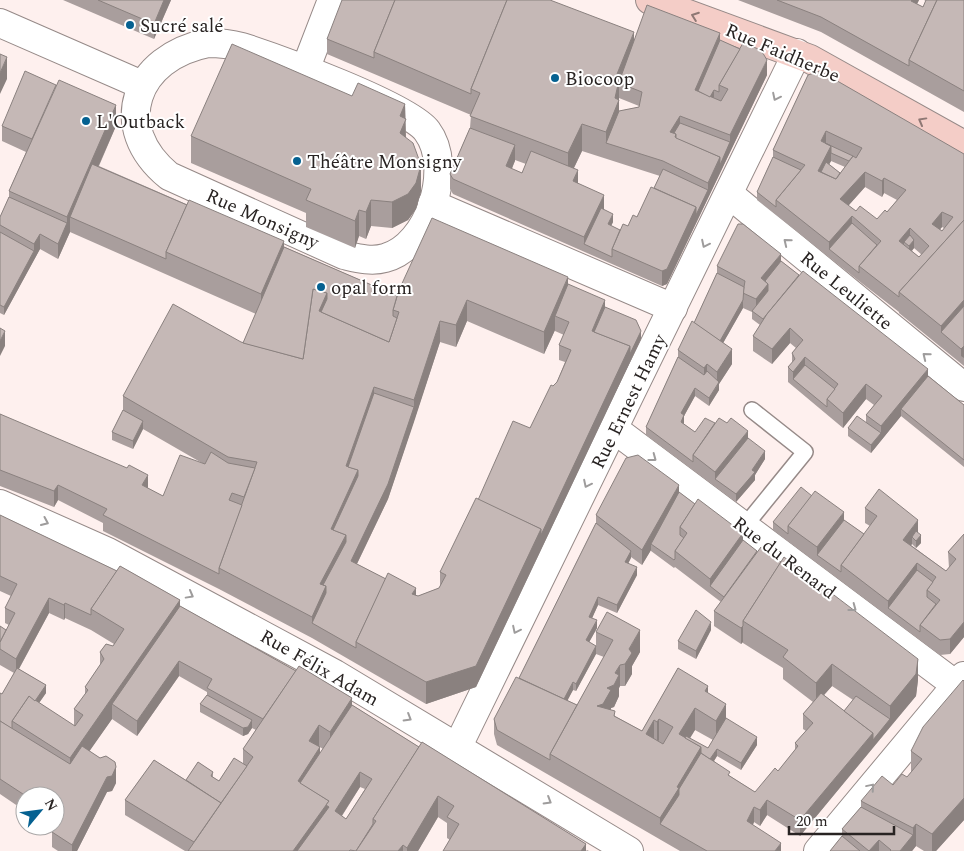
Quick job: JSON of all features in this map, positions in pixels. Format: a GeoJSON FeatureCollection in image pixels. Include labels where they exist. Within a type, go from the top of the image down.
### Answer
{"type":"FeatureCollection","features":[{"type":"Feature","properties":{"kind":"main road","name":"Rue Faidherbe"},"geometry":{"type":"LineString","coordinates":[[650,0],[825,66],[964,145]]}},
{"type":"Feature","properties":{"kind":"street"},"geometry":{"type":"LineString","coordinates":[[305,70],[332,0]]}},
{"type":"Feature","properties":{"kind":"street"},"geometry":{"type":"LineString","coordinates":[[0,23],[142,85]]}},
{"type":"Feature","properties":{"kind":"street","name":"Rue Monsigny"},"geometry":{"type":"LineString","coordinates":[[208,43],[241,47],[305,70],[369,97],[422,124],[431,138],[438,153],[438,181],[432,204],[417,234],[397,253],[384,258],[372,259],[359,259],[344,255],[168,176],[154,164],[142,145],[137,124],[137,105],[142,85],[152,70],[163,60],[192,46],[208,43]]}},
{"type":"Feature","properties":{"kind":"street","name":"Rue Ernest Hamy"},"geometry":{"type":"LineString","coordinates":[[458,748],[797,54]]}},
{"type":"Feature","properties":{"kind":"street","name":"Rue Leuliette"},"geometry":{"type":"LineString","coordinates":[[729,194],[964,386]]}},
{"type":"Feature","properties":{"kind":"street"},"geometry":{"type":"LineString","coordinates":[[432,204],[673,308]]}},
{"type":"Feature","properties":{"kind":"street","name":"Rue du Renard"},"geometry":{"type":"LineString","coordinates":[[614,429],[744,527],[960,681]]}},
{"type":"Feature","properties":{"kind":"street","name":"Rue Félix Adam"},"geometry":{"type":"LineString","coordinates":[[0,504],[64,531],[153,575],[334,674],[629,851]]}},
{"type":"Feature","properties":{"kind":"street"},"geometry":{"type":"LineString","coordinates":[[818,851],[960,681]]}},
{"type":"Feature","properties":{"kind":"lane"},"geometry":{"type":"LineString","coordinates":[[744,527],[805,452],[752,410]]}},
{"type":"Feature","properties":{"kind":"building"},"geometry":{"type":"Polygon","coordinates":[[[98,0],[164,0],[154,24],[98,0]]]}},
{"type":"Feature","properties":{"kind":"building"},"geometry":{"type":"Polygon","coordinates":[[[342,0],[395,0],[374,52],[374,58],[327,39],[342,0]]]}},
{"type":"Feature","properties":{"kind":"building"},"geometry":{"type":"Polygon","coordinates":[[[395,0],[507,0],[471,89],[471,94],[374,52],[395,0]]]}},
{"type":"Feature","properties":{"kind":"building"},"geometry":{"type":"Polygon","coordinates":[[[507,0],[550,0],[634,32],[615,79],[619,80],[615,98],[619,100],[606,132],[582,124],[568,153],[470,116],[480,93],[471,89],[507,0]]]}},
{"type":"Feature","properties":{"kind":"building"},"geometry":{"type":"Polygon","coordinates":[[[777,0],[912,0],[923,7],[926,0],[937,0],[909,60],[909,66],[821,17],[777,0]]]}},
{"type":"Feature","properties":{"kind":"building"},"geometry":{"type":"Polygon","coordinates":[[[937,0],[964,0],[964,91],[909,60],[937,0]]]}},
{"type":"Feature","properties":{"kind":"building"},"geometry":{"type":"Polygon","coordinates":[[[647,5],[720,33],[695,90],[721,101],[728,89],[719,85],[743,43],[761,50],[767,60],[730,135],[680,116],[670,132],[676,134],[675,137],[720,157],[708,183],[663,161],[606,143],[619,111],[639,107],[642,92],[619,82],[647,5]]]}},
{"type":"Feature","properties":{"kind":"building"},"geometry":{"type":"Polygon","coordinates":[[[720,40],[740,49],[719,85],[719,92],[714,90],[710,97],[698,91],[720,40]]]}},
{"type":"Feature","properties":{"kind":"building","name":"Théâtre Monsigny"},"geometry":{"type":"Polygon","coordinates":[[[232,44],[352,96],[358,83],[405,104],[400,116],[406,119],[400,133],[413,143],[421,165],[416,183],[408,194],[392,202],[371,200],[366,212],[359,210],[355,221],[306,200],[311,189],[191,136],[232,44]]]}},
{"type":"Feature","properties":{"kind":"building"},"geometry":{"type":"Polygon","coordinates":[[[0,54],[7,57],[0,73],[0,54]]]}},
{"type":"Feature","properties":{"kind":"building"},"geometry":{"type":"Polygon","coordinates":[[[25,71],[56,85],[32,139],[2,126],[25,71]]]}},
{"type":"Feature","properties":{"kind":"building"},"geometry":{"type":"Polygon","coordinates":[[[820,71],[964,154],[964,220],[899,292],[899,297],[859,266],[881,241],[852,216],[829,242],[776,200],[805,165],[773,150],[808,75],[820,71]],[[826,131],[821,141],[831,146],[818,171],[836,179],[853,156],[856,158],[862,148],[826,131]],[[865,172],[840,199],[856,211],[860,206],[877,219],[885,210],[887,212],[906,190],[884,178],[882,181],[865,172]],[[942,212],[932,224],[942,231],[953,217],[942,212]],[[910,228],[899,241],[919,257],[929,246],[910,228]]]}},
{"type":"Feature","properties":{"kind":"building"},"geometry":{"type":"Polygon","coordinates":[[[59,80],[116,105],[67,217],[9,191],[59,80]]]}},
{"type":"Feature","properties":{"kind":"building"},"geometry":{"type":"Polygon","coordinates":[[[680,123],[730,142],[720,165],[720,157],[676,138],[674,133],[680,123]]]}},
{"type":"Feature","properties":{"kind":"building"},"geometry":{"type":"Polygon","coordinates":[[[470,128],[515,145],[506,166],[522,173],[531,151],[578,170],[573,181],[604,195],[584,237],[453,179],[450,174],[470,128]]]}},
{"type":"Feature","properties":{"kind":"building"},"geometry":{"type":"Polygon","coordinates":[[[825,143],[853,156],[849,161],[831,153],[831,146],[825,143]]]}},
{"type":"Feature","properties":{"kind":"building"},"geometry":{"type":"Polygon","coordinates":[[[773,157],[801,170],[776,200],[776,207],[757,192],[773,157]]]}},
{"type":"Feature","properties":{"kind":"building"},"geometry":{"type":"Polygon","coordinates":[[[826,162],[840,173],[836,179],[821,172],[826,162]]]}},
{"type":"Feature","properties":{"kind":"building"},"geometry":{"type":"Polygon","coordinates":[[[92,164],[187,205],[166,252],[166,259],[70,217],[92,164]]]}},
{"type":"Feature","properties":{"kind":"building"},"geometry":{"type":"Polygon","coordinates":[[[663,169],[708,190],[696,215],[696,207],[654,188],[663,169]]]}},
{"type":"Feature","properties":{"kind":"building"},"geometry":{"type":"Polygon","coordinates":[[[651,187],[696,207],[667,269],[662,271],[612,249],[623,224],[628,226],[633,215],[637,217],[651,187]]]}},
{"type":"Feature","properties":{"kind":"building"},"geometry":{"type":"Polygon","coordinates":[[[9,197],[67,223],[58,244],[40,234],[34,244],[0,225],[0,217],[9,197]]]}},
{"type":"Feature","properties":{"kind":"building"},"geometry":{"type":"Polygon","coordinates":[[[189,200],[284,241],[261,294],[166,252],[189,200]]]}},
{"type":"Feature","properties":{"kind":"building"},"geometry":{"type":"Polygon","coordinates":[[[601,208],[613,214],[608,224],[620,230],[612,249],[612,257],[584,244],[601,208]]]}},
{"type":"Feature","properties":{"kind":"building"},"geometry":{"type":"Polygon","coordinates":[[[432,218],[568,277],[544,332],[467,300],[456,325],[440,321],[414,400],[374,387],[346,466],[358,470],[331,529],[346,535],[320,584],[326,586],[312,617],[219,568],[257,462],[228,457],[123,396],[173,304],[241,342],[303,359],[313,289],[327,293],[319,311],[389,342],[399,312],[393,310],[399,290],[432,218]]]}},
{"type":"Feature","properties":{"kind":"building"},"geometry":{"type":"Polygon","coordinates":[[[964,220],[964,300],[941,326],[899,292],[964,220]]]}},
{"type":"Feature","properties":{"kind":"building"},"geometry":{"type":"Polygon","coordinates":[[[852,223],[877,245],[859,266],[859,273],[829,249],[852,223]]]}},
{"type":"Feature","properties":{"kind":"building"},"geometry":{"type":"Polygon","coordinates":[[[738,224],[743,224],[781,254],[761,278],[768,284],[756,299],[743,293],[745,281],[717,266],[738,224]]]}},
{"type":"Feature","properties":{"kind":"building"},"geometry":{"type":"Polygon","coordinates":[[[0,232],[34,251],[4,307],[0,305],[0,232]]]}},
{"type":"Feature","properties":{"kind":"building"},"geometry":{"type":"Polygon","coordinates":[[[910,235],[914,240],[909,246],[904,242],[910,235]]]}},
{"type":"Feature","properties":{"kind":"building"},"geometry":{"type":"Polygon","coordinates":[[[284,247],[397,296],[393,316],[397,318],[389,342],[321,312],[327,299],[327,293],[313,289],[303,359],[243,343],[284,247]]]}},
{"type":"Feature","properties":{"kind":"building"},"geometry":{"type":"Polygon","coordinates":[[[781,261],[799,275],[763,319],[752,311],[768,291],[768,284],[765,281],[781,261]]]}},
{"type":"Feature","properties":{"kind":"building"},"geometry":{"type":"Polygon","coordinates":[[[803,271],[928,369],[881,426],[866,415],[882,396],[866,384],[843,413],[827,399],[838,384],[805,357],[793,372],[788,367],[795,359],[792,353],[803,340],[790,328],[772,349],[753,336],[767,314],[803,271]]]}},
{"type":"Feature","properties":{"kind":"building"},"geometry":{"type":"Polygon","coordinates":[[[717,273],[744,287],[743,300],[720,341],[694,323],[717,273]]]}},
{"type":"Feature","properties":{"kind":"building"},"geometry":{"type":"Polygon","coordinates":[[[568,284],[605,300],[592,331],[630,346],[541,535],[541,529],[478,500],[513,421],[530,428],[551,385],[553,386],[557,382],[571,350],[559,345],[569,322],[555,316],[568,284]]]}},
{"type":"Feature","properties":{"kind":"building"},"geometry":{"type":"Polygon","coordinates":[[[964,306],[964,346],[961,349],[941,332],[964,306]]]}},
{"type":"Feature","properties":{"kind":"building"},"geometry":{"type":"Polygon","coordinates":[[[605,307],[636,320],[641,331],[630,354],[630,346],[594,332],[605,307]]]}},
{"type":"Feature","properties":{"kind":"building"},"geometry":{"type":"Polygon","coordinates":[[[692,321],[732,349],[717,372],[707,364],[704,368],[678,350],[692,321]]]}},
{"type":"Feature","properties":{"kind":"building"},"geometry":{"type":"Polygon","coordinates":[[[0,328],[5,331],[0,341],[0,328]]]}},
{"type":"Feature","properties":{"kind":"building"},"geometry":{"type":"Polygon","coordinates":[[[678,357],[704,375],[707,371],[719,382],[709,398],[695,388],[681,413],[684,415],[681,422],[695,432],[705,418],[715,423],[693,455],[693,462],[646,427],[678,357]]]}},
{"type":"Feature","properties":{"kind":"building"},"geometry":{"type":"Polygon","coordinates":[[[805,365],[835,389],[827,399],[827,407],[793,379],[805,365]]]}},
{"type":"Feature","properties":{"kind":"building"},"geometry":{"type":"Polygon","coordinates":[[[928,376],[964,405],[964,460],[901,409],[928,376]]]}},
{"type":"Feature","properties":{"kind":"building"},"geometry":{"type":"Polygon","coordinates":[[[374,393],[414,407],[388,484],[351,561],[386,579],[356,642],[356,648],[312,623],[326,593],[326,586],[323,585],[346,542],[346,535],[333,530],[358,476],[358,470],[348,467],[374,393]]]}},
{"type":"Feature","properties":{"kind":"building"},"geometry":{"type":"Polygon","coordinates":[[[123,410],[143,421],[133,441],[112,432],[123,410]]]}},
{"type":"Feature","properties":{"kind":"building"},"geometry":{"type":"Polygon","coordinates":[[[0,414],[127,468],[129,465],[148,475],[142,485],[163,496],[180,455],[205,464],[211,452],[228,463],[255,468],[244,497],[232,493],[229,500],[242,505],[219,568],[219,574],[103,515],[107,509],[58,485],[54,491],[0,470],[0,414]]]}},
{"type":"Feature","properties":{"kind":"building"},"geometry":{"type":"Polygon","coordinates":[[[857,416],[881,433],[871,445],[848,428],[857,416]]]}},
{"type":"Feature","properties":{"kind":"building"},"geometry":{"type":"Polygon","coordinates":[[[719,418],[727,423],[731,418],[748,431],[715,472],[693,455],[719,418]]]}},
{"type":"Feature","properties":{"kind":"building"},"geometry":{"type":"Polygon","coordinates":[[[748,438],[765,451],[752,470],[755,472],[736,494],[715,479],[748,438]]]}},
{"type":"Feature","properties":{"kind":"building"},"geometry":{"type":"Polygon","coordinates":[[[638,455],[679,485],[642,550],[596,515],[626,458],[638,455]]]}},
{"type":"Feature","properties":{"kind":"building"},"geometry":{"type":"Polygon","coordinates":[[[801,487],[812,496],[788,526],[788,534],[773,522],[801,487]]]}},
{"type":"Feature","properties":{"kind":"building"},"geometry":{"type":"Polygon","coordinates":[[[879,489],[918,520],[903,540],[946,571],[956,559],[948,552],[964,534],[964,622],[950,639],[940,640],[920,625],[940,600],[927,590],[936,577],[917,563],[888,601],[841,565],[877,516],[865,508],[879,489]]]}},
{"type":"Feature","properties":{"kind":"building"},"geometry":{"type":"Polygon","coordinates":[[[815,491],[844,512],[817,547],[788,526],[815,491]]]}},
{"type":"Feature","properties":{"kind":"building"},"geometry":{"type":"Polygon","coordinates":[[[679,492],[695,504],[680,527],[680,535],[684,538],[675,551],[674,560],[651,544],[679,492]]]}},
{"type":"Feature","properties":{"kind":"building"},"geometry":{"type":"Polygon","coordinates":[[[476,498],[541,529],[476,666],[426,682],[356,642],[388,573],[416,588],[412,594],[418,596],[439,588],[446,575],[440,572],[476,498]]]}},
{"type":"Feature","properties":{"kind":"building"},"geometry":{"type":"Polygon","coordinates":[[[698,499],[743,533],[710,579],[675,551],[687,533],[680,527],[698,499]]]}},
{"type":"Feature","properties":{"kind":"building"},"geometry":{"type":"Polygon","coordinates":[[[0,515],[117,571],[91,609],[91,615],[49,598],[16,659],[0,649],[0,642],[15,613],[5,608],[17,584],[0,576],[0,515]]]}},
{"type":"Feature","properties":{"kind":"building"},"geometry":{"type":"Polygon","coordinates":[[[844,520],[864,534],[841,565],[841,572],[817,555],[844,520]]]}},
{"type":"Feature","properties":{"kind":"building"},"geometry":{"type":"Polygon","coordinates":[[[596,523],[631,551],[625,562],[637,567],[617,605],[598,597],[589,617],[597,620],[586,640],[596,646],[576,684],[573,682],[564,699],[519,678],[596,523]]]}},
{"type":"Feature","properties":{"kind":"building"},"geometry":{"type":"Polygon","coordinates":[[[916,531],[921,535],[916,541],[912,537],[916,531]]]}},
{"type":"Feature","properties":{"kind":"building"},"geometry":{"type":"Polygon","coordinates":[[[743,540],[757,551],[724,597],[710,586],[743,540]]]}},
{"type":"Feature","properties":{"kind":"building"},"geometry":{"type":"Polygon","coordinates":[[[761,547],[781,562],[743,621],[741,628],[714,611],[761,547]]]}},
{"type":"Feature","properties":{"kind":"building"},"geometry":{"type":"Polygon","coordinates":[[[784,557],[918,659],[916,674],[890,706],[832,664],[816,683],[783,657],[788,650],[743,621],[784,557]]]}},
{"type":"Feature","properties":{"kind":"building"},"geometry":{"type":"Polygon","coordinates":[[[120,566],[180,600],[70,758],[12,721],[29,696],[75,726],[83,715],[74,709],[88,690],[85,687],[104,659],[100,652],[106,644],[113,646],[124,629],[91,609],[120,566]]]}},
{"type":"Feature","properties":{"kind":"building"},"geometry":{"type":"Polygon","coordinates":[[[917,570],[933,582],[927,590],[927,597],[936,604],[920,625],[920,632],[888,608],[917,570]]]}},
{"type":"Feature","properties":{"kind":"building"},"geometry":{"type":"Polygon","coordinates":[[[180,606],[296,671],[263,719],[207,688],[212,679],[179,661],[137,721],[112,704],[180,606]]]}},
{"type":"Feature","properties":{"kind":"building"},"geometry":{"type":"Polygon","coordinates":[[[696,610],[711,622],[696,651],[678,641],[696,610]]]}},
{"type":"Feature","properties":{"kind":"building"},"geometry":{"type":"Polygon","coordinates":[[[607,612],[640,630],[629,649],[632,653],[625,664],[620,665],[615,673],[619,675],[614,685],[607,688],[611,690],[603,704],[597,706],[615,711],[614,716],[642,731],[678,668],[708,686],[705,691],[726,704],[716,721],[695,708],[679,734],[701,747],[660,818],[550,754],[613,640],[596,632],[607,612]],[[659,719],[657,722],[654,720],[646,734],[663,744],[673,727],[659,719]]]}},
{"type":"Feature","properties":{"kind":"building"},"geometry":{"type":"Polygon","coordinates":[[[0,626],[6,630],[0,642],[0,626]]]}},
{"type":"Feature","properties":{"kind":"building"},"geometry":{"type":"Polygon","coordinates":[[[299,666],[352,698],[330,732],[319,725],[309,741],[320,747],[298,781],[329,801],[293,851],[188,851],[253,757],[243,749],[299,666]]]}},
{"type":"Feature","properties":{"kind":"building"},"geometry":{"type":"Polygon","coordinates":[[[17,668],[46,685],[35,701],[29,696],[12,721],[12,729],[0,721],[0,693],[2,694],[17,668]]]}},
{"type":"Feature","properties":{"kind":"building"},"geometry":{"type":"Polygon","coordinates":[[[516,677],[577,705],[550,754],[550,760],[497,730],[494,719],[516,677]]]}},
{"type":"Feature","properties":{"kind":"building"},"geometry":{"type":"Polygon","coordinates":[[[963,680],[964,798],[932,834],[916,824],[913,828],[861,801],[882,776],[893,785],[902,774],[907,777],[922,759],[911,751],[923,727],[963,680]]]}},
{"type":"Feature","properties":{"kind":"building"},"geometry":{"type":"Polygon","coordinates":[[[821,693],[873,733],[800,820],[767,800],[760,810],[754,807],[747,821],[781,843],[775,851],[707,851],[660,824],[679,795],[679,789],[701,753],[730,772],[728,775],[755,792],[775,768],[778,771],[798,746],[795,743],[813,723],[803,714],[821,693]]]}},
{"type":"Feature","properties":{"kind":"building"},"geometry":{"type":"Polygon","coordinates":[[[207,695],[252,720],[248,727],[243,728],[200,704],[207,695]]]}},
{"type":"Feature","properties":{"kind":"building"},"geometry":{"type":"Polygon","coordinates":[[[856,696],[890,719],[873,740],[873,733],[844,711],[856,696]]]}},
{"type":"Feature","properties":{"kind":"building"},"geometry":{"type":"Polygon","coordinates":[[[352,705],[419,747],[373,819],[373,824],[356,851],[297,851],[329,807],[326,805],[329,801],[300,783],[352,705]],[[360,772],[335,811],[346,819],[372,779],[360,772]]]}},
{"type":"Feature","properties":{"kind":"building"},"geometry":{"type":"Polygon","coordinates":[[[726,718],[757,737],[741,763],[717,749],[710,759],[701,753],[701,747],[685,738],[686,736],[708,748],[726,718]]]}},
{"type":"Feature","properties":{"kind":"building"},"geometry":{"type":"Polygon","coordinates":[[[0,721],[70,764],[82,746],[100,758],[106,756],[115,762],[116,767],[112,776],[107,777],[72,845],[58,836],[65,836],[65,786],[15,786],[15,789],[0,779],[0,721]]]}},
{"type":"Feature","properties":{"kind":"building"},"geometry":{"type":"Polygon","coordinates":[[[422,742],[586,844],[581,851],[443,851],[459,824],[447,817],[454,806],[438,796],[407,848],[403,845],[398,851],[356,851],[376,821],[373,819],[422,742]]]}},
{"type":"Feature","properties":{"kind":"building"},"geometry":{"type":"Polygon","coordinates":[[[234,758],[247,766],[221,803],[186,780],[198,762],[213,772],[211,776],[219,781],[234,758]]]}},
{"type":"Feature","properties":{"kind":"building"},"geometry":{"type":"Polygon","coordinates":[[[154,760],[221,803],[194,842],[125,800],[154,760]]]}},
{"type":"Feature","properties":{"kind":"building"},"geometry":{"type":"Polygon","coordinates":[[[861,807],[913,835],[900,851],[890,851],[879,840],[869,851],[842,829],[861,807]]]}},
{"type":"Feature","properties":{"kind":"building"},"geometry":{"type":"Polygon","coordinates":[[[842,836],[860,851],[830,851],[842,836]]]}},
{"type":"Feature","properties":{"kind":"place","name":"Sucré salé"},"geometry":{"type":"Point","coordinates":[130,25]}},
{"type":"Feature","properties":{"kind":"place","name":"Biocoop"},"geometry":{"type":"Point","coordinates":[555,78]}},
{"type":"Feature","properties":{"kind":"place","name":"L'Outback"},"geometry":{"type":"Point","coordinates":[86,121]}},
{"type":"Feature","properties":{"kind":"place","name":"Théâtre Monsigny"},"geometry":{"type":"Point","coordinates":[297,161]}},
{"type":"Feature","properties":{"kind":"place","name":"opal form"},"geometry":{"type":"Point","coordinates":[321,287]}}]}
